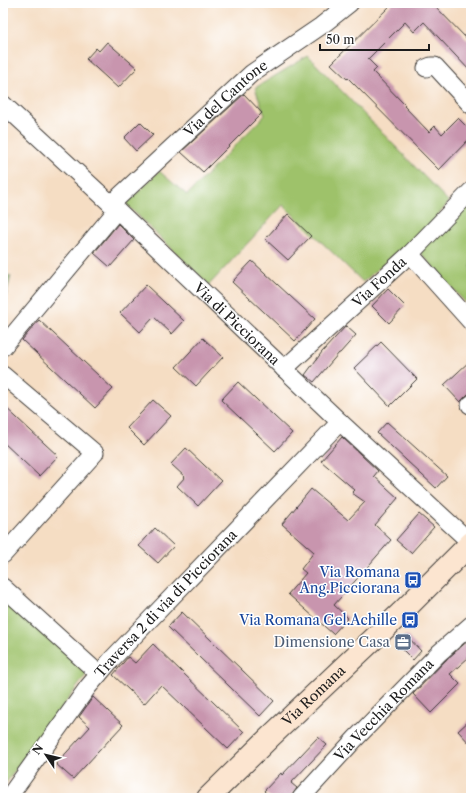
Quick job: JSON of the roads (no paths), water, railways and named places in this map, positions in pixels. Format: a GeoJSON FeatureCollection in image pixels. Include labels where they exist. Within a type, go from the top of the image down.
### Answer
{"type":"FeatureCollection","features":[{"type":"Feature","properties":{"kind":"main road","name":"Via Romana"},"geometry":{"type":"LineString","coordinates":[[208,798],[401,613],[471,543]]}},
{"type":"Feature","properties":{"kind":"street","name":"Via del Cantone"},"geometry":{"type":"LineString","coordinates":[[3,347],[114,207],[252,74],[321,26],[350,3]]}},
{"type":"Feature","properties":{"kind":"street"},"geometry":{"type":"LineString","coordinates":[[426,68],[435,66],[471,105]]}},
{"type":"Feature","properties":{"kind":"street","name":"Via di Picciorana"},"geometry":{"type":"LineString","coordinates":[[3,104],[114,207],[340,422],[471,543]]}},
{"type":"Feature","properties":{"kind":"street","name":"Via Fonda"},"geometry":{"type":"LineString","coordinates":[[284,369],[410,254],[471,191]]}},
{"type":"Feature","properties":{"kind":"street"},"geometry":{"type":"LineString","coordinates":[[410,254],[471,322]]}},
{"type":"Feature","properties":{"kind":"street"},"geometry":{"type":"LineString","coordinates":[[3,375],[95,453],[3,555]]}},
{"type":"Feature","properties":{"kind":"street","name":"Traversa 2 di via di Picciorana"},"geometry":{"type":"LineString","coordinates":[[8,798],[99,674],[340,422]]}},
{"type":"Feature","properties":{"kind":"street"},"geometry":{"type":"LineString","coordinates":[[3,587],[99,674]]}},
{"type":"Feature","properties":{"kind":"street","name":"Via Vecchia Romana"},"geometry":{"type":"LineString","coordinates":[[301,798],[355,739],[439,653],[471,625]]}},
{"type":"Feature","properties":{"kind":"place","name":"Via Romana Ang.Picciorana"},"geometry":{"type":"Point","coordinates":[413,580]}},
{"type":"Feature","properties":{"kind":"place","name":"Via Romana Gel.Achille"},"geometry":{"type":"Point","coordinates":[410,620]}},
{"type":"Feature","properties":{"kind":"place","name":"Dimensione Casa"},"geometry":{"type":"Point","coordinates":[403,642]}}]}
